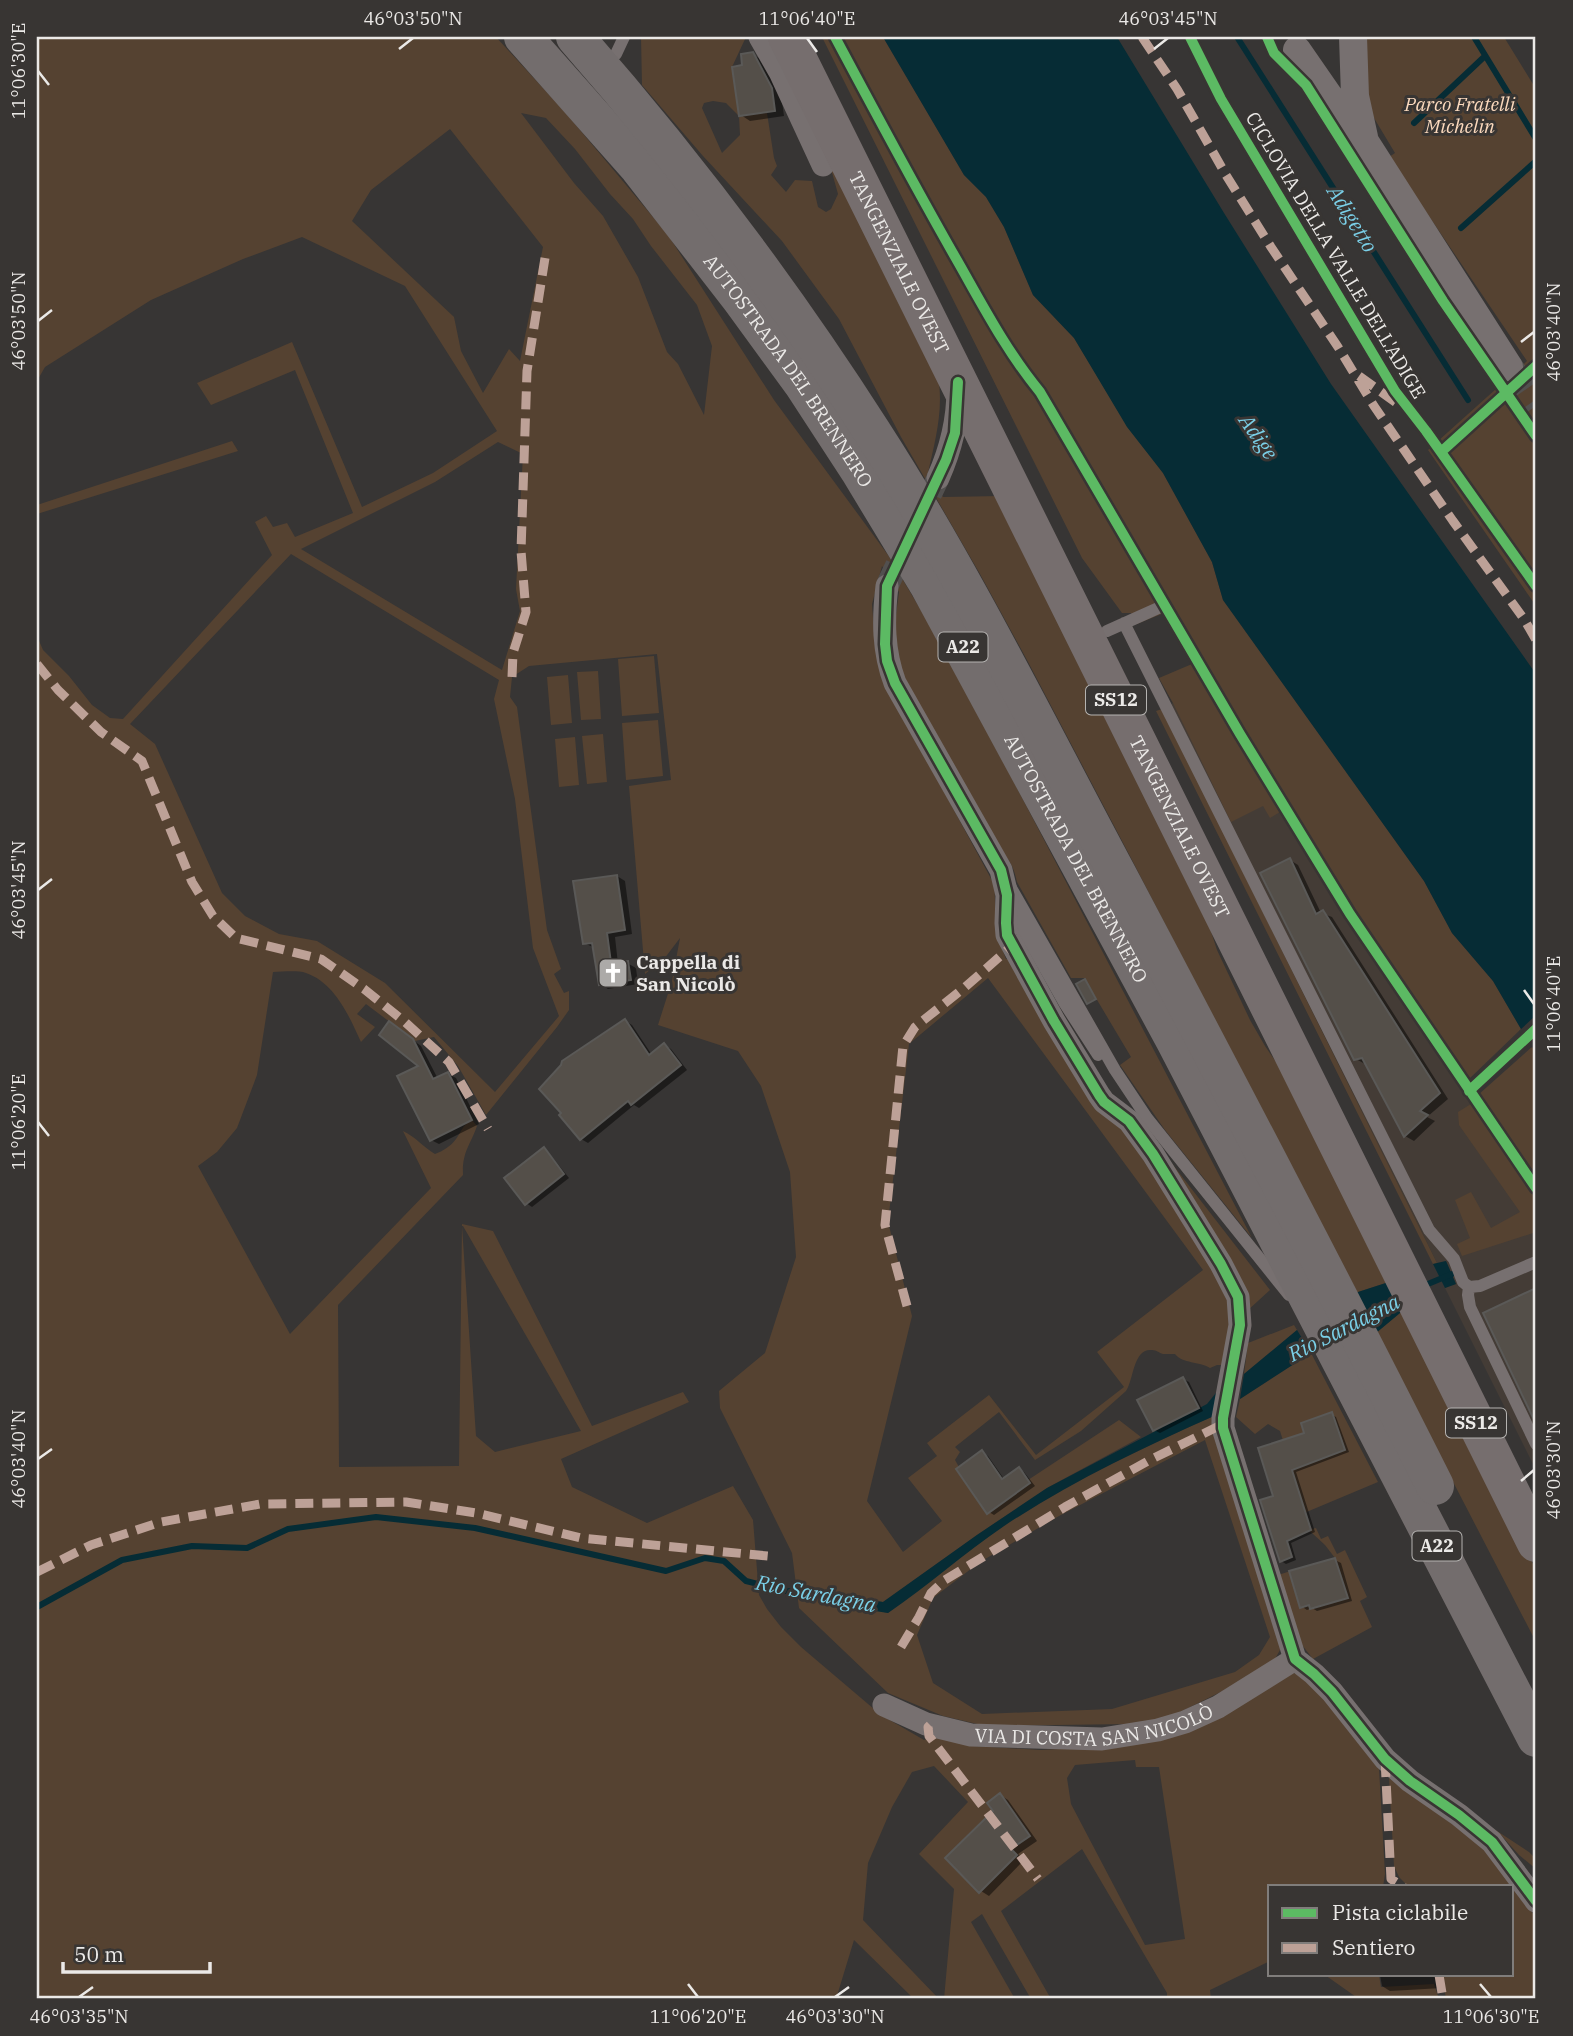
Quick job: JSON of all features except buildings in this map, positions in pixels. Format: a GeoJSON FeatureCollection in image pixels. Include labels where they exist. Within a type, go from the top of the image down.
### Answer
{"type":"FeatureCollection","features":[{"type":"Feature","properties":{"kind":"highway","name":"AUTOSTRADA DEL BRENNERO"},"geometry":{"type":"LineString","coordinates":[[523,37],[639,168],[740,298],[802,383],[860,472],[929,586],[1321,1311],[1349,1347],[1536,1684]]}},
{"type":"Feature","properties":{"kind":"highway","name":"AUTOSTRADA DEL BRENNERO"},"geometry":{"type":"LineString","coordinates":[[575,37],[686,168],[775,287],[873,432],[961,580],[1202,1035],[1321,1311]]}},
{"type":"Feature","properties":{"kind":"highway","name":"TANGENZIALE OVEST"},"geometry":{"type":"LineString","coordinates":[[787,37],[1294,1054],[1429,1286],[1536,1543]]}},
{"type":"Feature","properties":{"kind":"highway","name":"TANGENZIALE OVEST"},"geometry":{"type":"LineString","coordinates":[[813,37],[1116,627],[1429,1286],[1536,1497]]}},
{"type":"Feature","properties":{"kind":"highway","name":"AUTOSTRADA DEL BRENNERO"},"geometry":{"type":"LineString","coordinates":[[1349,1347],[1536,1738]]}},
{"type":"Feature","properties":{"kind":"street"},"geometry":{"type":"LineString","coordinates":[[760,37],[780,72],[823,165]]}},
{"type":"Feature","properties":{"kind":"street"},"geometry":{"type":"LineString","coordinates":[[1293,43],[1314,58],[1331,57],[1341,51],[1352,37]]}},
{"type":"Feature","properties":{"kind":"street"},"geometry":{"type":"LineString","coordinates":[[1352,37],[1354,96],[1364,140]]}},
{"type":"Feature","properties":{"kind":"street"},"geometry":{"type":"LineString","coordinates":[[1293,43],[1342,115],[1364,140],[1509,367]]}},
{"type":"Feature","properties":{"kind":"street"},"geometry":{"type":"LineString","coordinates":[[938,478],[955,433],[958,382]]}},
{"type":"Feature","properties":{"kind":"street"},"geometry":{"type":"LineString","coordinates":[[887,586],[887,662],[895,683],[1001,870],[1006,886],[1007,936],[1099,1095],[1129,1121],[1148,1146],[1231,1281],[1238,1297],[1240,1325],[1223,1428],[1295,1660],[1332,1692],[1385,1759],[1492,1842],[1536,1901]]}},
{"type":"Feature","properties":{"kind":"street","name":"VIA DI COSTA SAN NICOLÒ"},"geometry":{"type":"LineString","coordinates":[[884,1705],[926,1724],[971,1735],[1102,1739],[1158,1730],[1185,1722],[1218,1707],[1295,1660]]}},
{"type":"Feature","properties":{"kind":"lane"},"geometry":{"type":"LineString","coordinates":[[616,54],[624,37]]}},
{"type":"Feature","properties":{"kind":"lane"},"geometry":{"type":"LineString","coordinates":[[1165,605],[1116,627],[1167,706],[1429,1230],[1454,1259],[1463,1282],[1429,1286]]}},
{"type":"Feature","properties":{"kind":"lane"},"geometry":{"type":"LineString","coordinates":[[1001,870],[1115,1070],[1147,1118]]}},
{"type":"Feature","properties":{"kind":"lane"},"geometry":{"type":"LineString","coordinates":[[1007,902],[1065,1004],[1102,1062],[1147,1118],[1321,1311]]}},
{"type":"Feature","properties":{"kind":"lane"},"geometry":{"type":"LineString","coordinates":[[1429,1286],[1480,1286],[1536,1262]]}},
{"type":"Feature","properties":{"kind":"lane"},"geometry":{"type":"LineString","coordinates":[[1429,1286],[1470,1307],[1536,1444]]}},
{"type":"Feature","properties":{"kind":"shaded area"},"geometry":{"type":"Polygon","coordinates":[[[1159,678],[1280,812],[1471,1104],[1536,1198],[1536,1470],[1445,1288],[1456,1284],[1446,1261],[1437,1263],[1162,709],[1173,703],[1159,678]]]}},
{"type":"Feature","properties":{"kind":"green space"},"geometry":{"type":"Polygon","coordinates":[[[37,37],[496,37],[564,111],[668,235],[774,400],[888,555],[925,617],[1006,767],[1252,1238],[1165,1130],[1120,1065],[1131,1057],[1084,978],[1071,978],[1017,882],[1010,863],[998,848],[913,695],[896,654],[894,631],[899,592],[882,566],[872,604],[875,645],[896,703],[995,886],[997,923],[1006,959],[1012,958],[1129,1129],[1202,1246],[1232,1308],[1225,1365],[1210,1368],[1175,1354],[1146,1351],[1135,1365],[1126,1391],[1081,1431],[1035,1460],[999,1412],[955,1447],[960,1452],[955,1460],[959,1467],[956,1470],[988,1513],[1030,1483],[1028,1480],[1119,1420],[1141,1437],[1047,1488],[883,1602],[811,1594],[888,1613],[974,1547],[1029,1510],[1107,1466],[1214,1416],[1281,1648],[1275,1659],[1257,1674],[1170,1717],[1133,1724],[986,1726],[943,1716],[888,1693],[799,1608],[792,1553],[720,1408],[719,1391],[765,1353],[796,1257],[790,1172],[761,1086],[738,1051],[658,1025],[672,981],[680,938],[664,959],[645,974],[629,786],[671,780],[657,654],[529,666],[512,677],[510,697],[517,707],[547,930],[561,969],[554,974],[564,993],[569,991],[569,1010],[486,1115],[458,1066],[434,1037],[415,1041],[366,1004],[357,1014],[375,1027],[361,1042],[340,1001],[325,984],[302,972],[273,972],[257,1075],[237,1128],[217,1152],[198,1166],[290,1334],[431,1188],[403,1131],[435,1154],[452,1144],[464,1126],[472,1120],[477,1126],[465,1155],[463,1175],[338,1305],[339,1467],[459,1466],[462,1224],[493,1231],[592,1426],[683,1392],[689,1402],[561,1459],[572,1487],[647,1523],[733,1486],[753,1520],[759,1595],[767,1609],[801,1647],[881,1715],[924,1740],[935,1735],[974,1746],[1041,1750],[1112,1746],[1291,1673],[1304,1674],[1379,1768],[1383,1885],[1268,1885],[1268,1962],[1210,1990],[1211,1999],[1167,1999],[1167,1993],[1082,1849],[1001,1911],[1051,1999],[1031,1999],[982,1914],[971,1922],[1015,1999],[944,1999],[954,1889],[919,1854],[968,1802],[934,1766],[912,1772],[892,1807],[868,1863],[863,1920],[939,1999],[914,1999],[854,1940],[836,1999],[37,1999],[37,636],[43,650],[69,676],[92,705],[110,718],[123,719],[272,555],[255,522],[266,516],[273,527],[287,523],[295,537],[353,513],[295,370],[211,405],[197,383],[292,342],[362,507],[433,473],[497,431],[405,286],[302,237],[243,259],[151,300],[45,367],[37,381],[37,37]],[[521,113],[574,183],[603,216],[638,277],[667,352],[678,364],[704,415],[712,346],[697,305],[633,219],[575,149],[546,118],[521,113]],[[450,129],[371,190],[352,221],[454,317],[461,351],[483,393],[509,349],[520,361],[543,247],[450,129]],[[498,442],[435,482],[301,549],[502,670],[520,611],[516,589],[523,454],[498,442]],[[291,554],[130,724],[155,744],[222,893],[245,916],[279,934],[317,941],[385,983],[495,1092],[559,1016],[533,948],[515,799],[494,699],[499,680],[291,554]],[[988,978],[909,1044],[888,1222],[912,1316],[867,1501],[903,1552],[942,1521],[908,1478],[937,1456],[927,1443],[989,1395],[1036,1455],[1124,1387],[1097,1352],[1203,1270],[988,978]],[[462,1226],[476,1436],[495,1452],[581,1431],[462,1226]],[[1205,1440],[1059,1516],[980,1562],[933,1598],[917,1635],[933,1683],[982,1714],[1112,1709],[1235,1672],[1259,1655],[1270,1637],[1205,1440]],[[1135,1760],[1075,1765],[1067,1778],[1071,1804],[1145,1945],[1185,1939],[1159,1767],[1136,1767],[1135,1760]]]}},
{"type":"Feature","properties":{"kind":"green space"},"geometry":{"type":"Polygon","coordinates":[[[641,37],[746,37],[732,67],[739,116],[767,113],[777,166],[771,175],[786,192],[795,180],[812,181],[818,207],[826,212],[831,209],[838,194],[831,169],[838,167],[938,376],[939,413],[928,473],[943,497],[1002,496],[1204,910],[1217,950],[1250,1020],[1303,1101],[1392,1281],[1355,1293],[1027,660],[901,437],[839,319],[782,241],[642,85],[641,37]],[[704,103],[702,108],[722,153],[740,135],[739,116],[726,103],[704,103]]]}},
{"type":"Feature","properties":{"kind":"green space"},"geometry":{"type":"Polygon","coordinates":[[[822,37],[883,37],[964,175],[986,197],[1004,227],[1033,295],[1074,338],[1128,427],[1163,473],[1212,562],[1223,600],[1424,881],[1452,933],[1493,981],[1521,1029],[1468,1080],[1458,1084],[1280,812],[1270,818],[1263,806],[1231,822],[1159,678],[1192,664],[1164,613],[1137,624],[1131,613],[1122,613],[1082,558],[822,37]]]}},
{"type":"Feature","properties":{"kind":"green space","name":"Parco Fratelli Michelin"},"geometry":{"type":"Polygon","coordinates":[[[1366,37],[1504,37],[1536,89],[1536,606],[1428,450],[1527,361],[1389,157],[1395,153],[1368,108],[1366,37]]]}},
{"type":"Feature","properties":{"kind":"green space"},"geometry":{"type":"Polygon","coordinates":[[[232,441],[238,451],[37,514],[37,505],[232,441]]]}},
{"type":"Feature","properties":{"kind":"green space"},"geometry":{"type":"Polygon","coordinates":[[[654,656],[659,713],[622,716],[618,659],[654,656]]]}},
{"type":"Feature","properties":{"kind":"green space"},"geometry":{"type":"Polygon","coordinates":[[[598,671],[601,719],[581,720],[577,672],[598,671]]]}},
{"type":"Feature","properties":{"kind":"green space"},"geometry":{"type":"Polygon","coordinates":[[[568,675],[572,723],[551,725],[547,677],[568,675]]]}},
{"type":"Feature","properties":{"kind":"green space"},"geometry":{"type":"Polygon","coordinates":[[[1162,709],[1437,1263],[1433,1264],[1156,711],[1162,709]]]}},
{"type":"Feature","properties":{"kind":"green space"},"geometry":{"type":"Polygon","coordinates":[[[658,720],[663,776],[626,780],[622,723],[658,720]]]}},
{"type":"Feature","properties":{"kind":"green space"},"geometry":{"type":"Polygon","coordinates":[[[603,734],[607,782],[587,784],[582,736],[603,734]]]}},
{"type":"Feature","properties":{"kind":"green space"},"geometry":{"type":"Polygon","coordinates":[[[575,737],[579,785],[559,787],[555,739],[575,737]]]}},
{"type":"Feature","properties":{"kind":"green space"},"geometry":{"type":"Polygon","coordinates":[[[1534,1045],[1536,1048],[1536,1175],[1478,1095],[1534,1045]]]}},
{"type":"Feature","properties":{"kind":"green space"},"geometry":{"type":"Polygon","coordinates":[[[1471,1104],[1536,1198],[1536,1232],[1462,1256],[1457,1244],[1470,1238],[1455,1200],[1471,1192],[1491,1228],[1520,1212],[1459,1125],[1458,1112],[1471,1104]]]}},
{"type":"Feature","properties":{"kind":"green space"},"geometry":{"type":"Polygon","coordinates":[[[1149,1134],[1270,1290],[1247,1311],[1149,1134]]]}},
{"type":"Feature","properties":{"kind":"green space"},"geometry":{"type":"Polygon","coordinates":[[[1406,1308],[1536,1570],[1536,1642],[1376,1333],[1406,1308]]]}},
{"type":"Feature","properties":{"kind":"green space"},"geometry":{"type":"Polygon","coordinates":[[[1294,1325],[1297,1330],[1244,1374],[1248,1343],[1294,1325]]]}},
{"type":"Feature","properties":{"kind":"green space"},"geometry":{"type":"Polygon","coordinates":[[[1311,1353],[1378,1482],[1297,1516],[1300,1494],[1280,1431],[1268,1424],[1255,1434],[1236,1417],[1240,1399],[1311,1353]]]}},
{"type":"Feature","properties":{"kind":"green space"},"geometry":{"type":"Polygon","coordinates":[[[1300,1522],[1308,1522],[1312,1529],[1316,1528],[1321,1539],[1328,1536],[1337,1554],[1345,1550],[1367,1597],[1360,1601],[1372,1627],[1313,1659],[1302,1645],[1278,1575],[1297,1569],[1311,1609],[1347,1598],[1335,1558],[1300,1522]]]}},
{"type":"Feature","properties":{"kind":"green space"},"geometry":{"type":"Polygon","coordinates":[[[1389,1778],[1488,1850],[1513,1885],[1407,1885],[1394,1866],[1389,1778]]]}},
{"type":"Feature","properties":{"kind":"green space"},"geometry":{"type":"Polygon","coordinates":[[[1462,1808],[1529,1852],[1536,1859],[1536,1869],[1501,1835],[1462,1808]]]}},
{"type":"Feature","properties":{"kind":"green space"},"geometry":{"type":"Polygon","coordinates":[[[1514,1887],[1536,1918],[1536,1999],[1446,1999],[1442,1976],[1514,1976],[1514,1887]]]}},
{"type":"Feature","properties":{"kind":"green space"},"geometry":{"type":"Polygon","coordinates":[[[1326,1976],[1379,1976],[1381,1987],[1434,1984],[1439,1999],[1359,1999],[1326,1976]]]}},
{"type":"Feature","properties":{"kind":"water","name":"Adige"},"geometry":{"type":"Polygon","coordinates":[[[883,37],[1117,37],[1331,384],[1536,674],[1536,1048],[1521,1029],[1493,981],[1452,933],[1424,881],[1223,600],[1212,562],[1163,473],[1127,427],[1074,338],[1033,295],[1004,227],[986,197],[964,175],[883,37]]]}},
{"type":"Feature","properties":{"kind":"water"},"geometry":{"type":"Polygon","coordinates":[[[1446,1261],[1456,1284],[1445,1288],[1433,1264],[1446,1261]]]}},
{"type":"Feature","properties":{"kind":"water"},"geometry":{"type":"Polygon","coordinates":[[[1392,1281],[1406,1308],[1376,1333],[1355,1293],[1392,1281]]]}},
{"type":"Feature","properties":{"kind":"water"},"geometry":{"type":"Polygon","coordinates":[[[1297,1330],[1311,1353],[1240,1399],[1244,1374],[1297,1330]]]}},
{"type":"Feature","properties":{"kind":"water"},"geometry":{"type":"Polygon","coordinates":[[[1220,1388],[1214,1416],[1107,1466],[1029,1510],[989,1536],[888,1613],[849,1607],[808,1593],[883,1602],[1047,1488],[1207,1404],[1220,1388]]]}},
{"type":"Feature","properties":{"kind":"pier"},"geometry":{"type":"Polygon","coordinates":[[[1536,1015],[1536,1044],[1532,1048],[1519,1031],[1536,1015]]]}},
{"type":"Feature","properties":{"kind":"waterway","name":"Adigetto"},"geometry":{"type":"LineString","coordinates":[[1237,37],[1468,400]]}},
{"type":"Feature","properties":{"kind":"waterway"},"geometry":{"type":"LineString","coordinates":[[1474,37],[1536,139]]}},
{"type":"Feature","properties":{"kind":"waterway"},"geometry":{"type":"LineString","coordinates":[[1414,123],[1485,56]]}},
{"type":"Feature","properties":{"kind":"waterway"},"geometry":{"type":"LineString","coordinates":[[1461,228],[1536,161]]}},
{"type":"Feature","properties":{"kind":"waterway","name":"Rio Sardagna"},"geometry":{"type":"LineString","coordinates":[[1423,1286],[1452,1274]]}},
{"type":"Feature","properties":{"kind":"waterway","name":"Rio Sardagna"},"geometry":{"type":"LineString","coordinates":[[37,1607],[122,1560],[192,1546],[247,1548],[288,1529],[376,1517],[475,1528],[666,1571],[705,1558],[724,1561],[746,1581],[786,1591],[815,1594]]}},
{"type":"Feature","properties":{"kind":"tunnel"},"geometry":{"type":"LineString","coordinates":[[1509,367],[1536,406]]}},
{"type":"Feature","properties":{"kind":"tunnel"},"geometry":{"type":"LineString","coordinates":[[887,586],[938,478]]}},
{"type":"Feature","properties":{"kind":"marked path"},"geometry":{"type":"LineString","coordinates":[[1142,37],[1177,89],[1271,247],[1374,406],[1536,640]]}},
{"type":"Feature","properties":{"kind":"marked path"},"geometry":{"type":"LineString","coordinates":[[512,677],[513,653],[526,612],[521,551],[527,371],[545,258]]}},
{"type":"Feature","properties":{"kind":"marked path"},"geometry":{"type":"LineString","coordinates":[[1359,376],[1398,404]]}},
{"type":"Feature","properties":{"kind":"marked path"},"geometry":{"type":"LineString","coordinates":[[37,664],[58,690],[101,732],[142,761],[192,882],[213,916],[236,938],[321,959],[364,989],[449,1062],[488,1129]]}},
{"type":"Feature","properties":{"kind":"marked path"},"geometry":{"type":"LineString","coordinates":[[907,1306],[885,1225],[903,1046],[915,1027],[1013,945]]}},
{"type":"Feature","properties":{"kind":"marked path"},"geometry":{"type":"LineString","coordinates":[[901,1647],[931,1593],[945,1580],[1065,1507],[1148,1461],[1223,1424]]}},
{"type":"Feature","properties":{"kind":"marked path"},"geometry":{"type":"LineString","coordinates":[[37,1572],[91,1545],[161,1522],[260,1504],[406,1502],[476,1513],[581,1538],[768,1556]]}},
{"type":"Feature","properties":{"kind":"marked path"},"geometry":{"type":"LineString","coordinates":[[930,1725],[929,1736],[1038,1879]]}},
{"type":"Feature","properties":{"kind":"marked path"},"geometry":{"type":"LineString","coordinates":[[1385,1759],[1391,1879],[1401,1885]]}},
{"type":"Feature","properties":{"kind":"marked path"},"geometry":{"type":"LineString","coordinates":[[1439,1976],[1443,1999]]}},
{"type":"Feature","properties":{"kind":"cycle path"},"geometry":{"type":"LineString","coordinates":[[835,37],[986,312],[1040,392],[1240,734],[1350,914],[1536,1188]]}},
{"type":"Feature","properties":{"kind":"cycle path","name":"CICLOVIA DELLA VALLE DELL'ADIGE"},"geometry":{"type":"LineString","coordinates":[[1190,37],[1221,99],[1395,391],[1536,586]]}},
{"type":"Feature","properties":{"kind":"cycle path"},"geometry":{"type":"LineString","coordinates":[[1267,37],[1274,53],[1306,85],[1443,301],[1536,436]]}},
{"type":"Feature","properties":{"kind":"cycle path"},"geometry":{"type":"LineString","coordinates":[[1441,452],[1536,366]]}},
{"type":"Feature","properties":{"kind":"cycle path"},"geometry":{"type":"LineString","coordinates":[[958,382],[955,433],[946,460],[887,586],[885,644],[887,661],[895,683],[1001,870],[1007,895],[1007,935],[1054,1021],[1104,1102],[1129,1121],[1153,1154],[1221,1264],[1238,1297],[1240,1325],[1223,1428],[1295,1659],[1332,1692],[1385,1759],[1492,1842],[1536,1901]]}},
{"type":"Feature","properties":{"kind":"cycle path"},"geometry":{"type":"LineString","coordinates":[[1469,1091],[1536,1029]]}},
{"type":"Feature","properties":{"kind":"place","name":"Cappella di San Nicolò"},"geometry":{"type":"Point","coordinates":[613,973]}}]}
